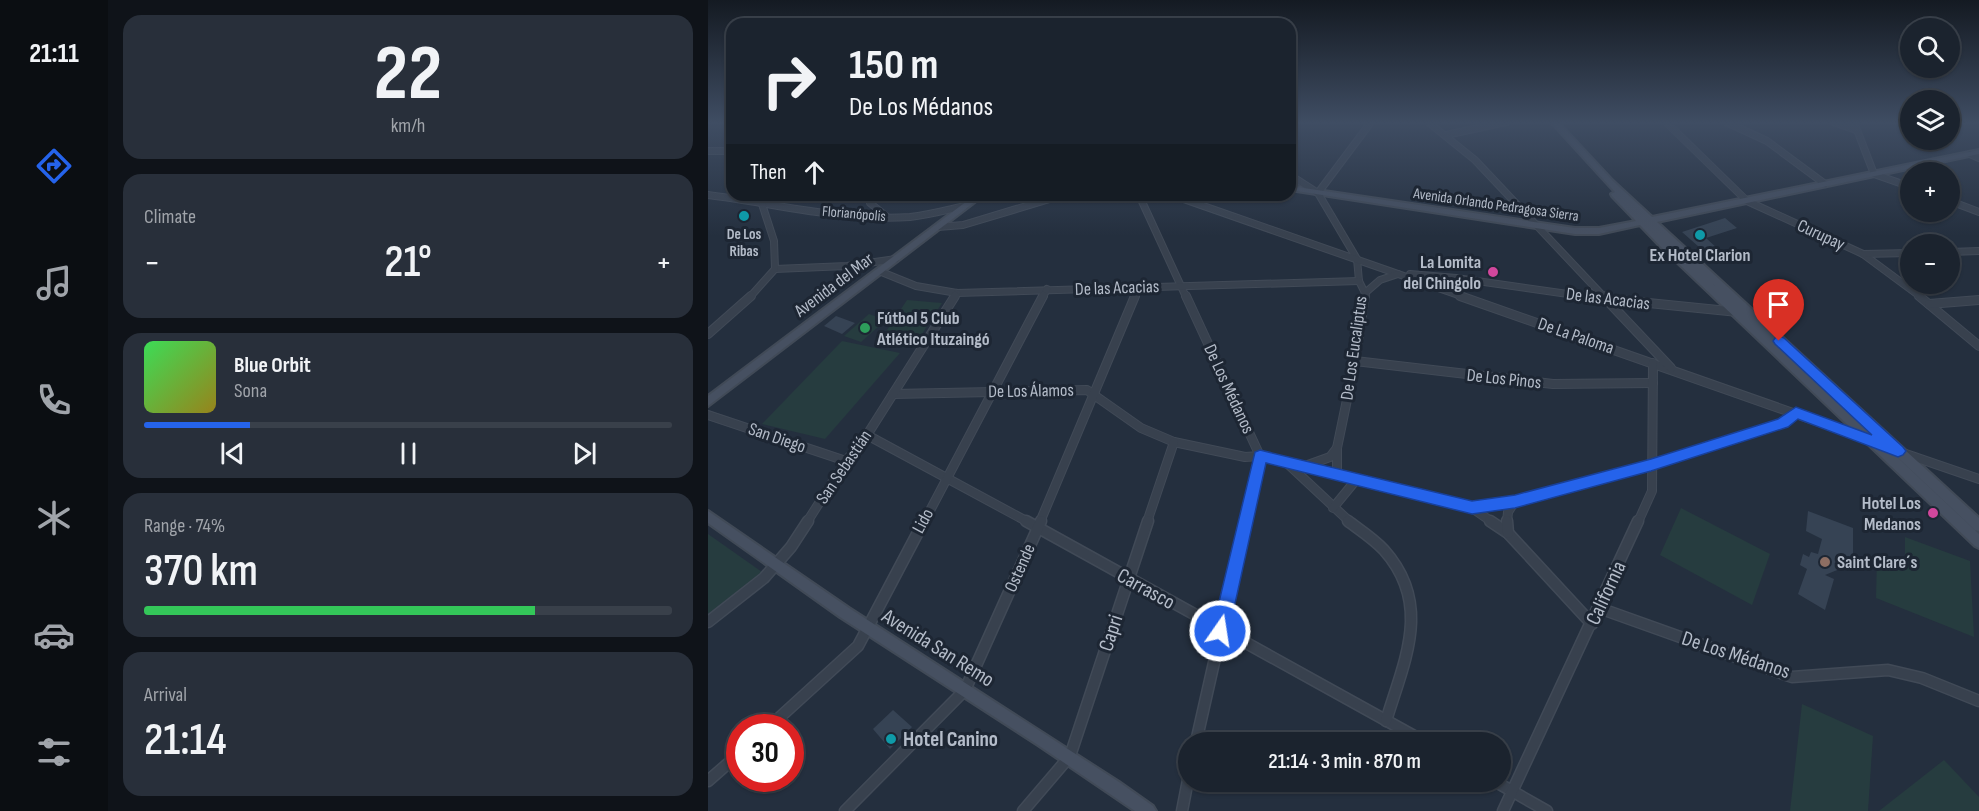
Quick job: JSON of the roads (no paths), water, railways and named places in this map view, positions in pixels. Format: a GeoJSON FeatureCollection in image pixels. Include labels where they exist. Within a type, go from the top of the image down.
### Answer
{"type":"FeatureCollection","features":[{"type":"Feature","properties":{"kind":"street"},"geometry":{"type":"LineString","coordinates":[[1318,193],[1343,160]]}},
{"type":"Feature","properties":{"kind":"street"},"geometry":{"type":"LineString","coordinates":[[1475,160],[1672,369]]}},
{"type":"Feature","properties":{"kind":"street"},"geometry":{"type":"LineString","coordinates":[[1589,160],[1667,243],[1979,526]]}},
{"type":"Feature","properties":{"kind":"street","name":"Curupay"},"geometry":{"type":"LineString","coordinates":[[1705,160],[1747,201],[1863,254],[1979,345]]}},
{"type":"Feature","properties":{"kind":"street"},"geometry":{"type":"LineString","coordinates":[[1792,160],[1825,184]]}},
{"type":"Feature","properties":{"kind":"street"},"geometry":{"type":"LineString","coordinates":[[1868,160],[1874,174],[1900,183]]}},
{"type":"Feature","properties":{"kind":"street","name":"Avenida Orlando Pedragosa Sierra"},"geometry":{"type":"LineString","coordinates":[[1296,189],[1575,231],[1591,231],[1646,222],[1950,160]]}},
{"type":"Feature","properties":{"kind":"street","name":"De Los Eucaliptus"},"geometry":{"type":"LineString","coordinates":[[1296,179],[1318,193],[1357,259],[1359,280],[1365,293],[1337,448],[1337,475]]}},
{"type":"Feature","properties":{"kind":"street","name":"Florianópolis"},"geometry":{"type":"LineString","coordinates":[[708,195],[726,198]]}},
{"type":"Feature","properties":{"kind":"street","name":"Florianópolis"},"geometry":{"type":"LineString","coordinates":[[744,201],[847,215],[887,217],[921,215],[965,206]]}},
{"type":"Feature","properties":{"kind":"street"},"geometry":{"type":"LineString","coordinates":[[708,334],[749,298],[775,269],[774,241],[762,204],[763,201]]}},
{"type":"Feature","properties":{"kind":"street"},"geometry":{"type":"LineString","coordinates":[[870,201],[887,217]]}},
{"type":"Feature","properties":{"kind":"street","name":"Avenida del Mar"},"geometry":{"type":"LineString","coordinates":[[708,402],[972,201]]}},
{"type":"Feature","properties":{"kind":"street"},"geometry":{"type":"LineString","coordinates":[[938,227],[963,225],[1043,201]]}},
{"type":"Feature","properties":{"kind":"street","name":"De Los Médanos"},"geometry":{"type":"LineString","coordinates":[[1141,201],[1260,456],[1472,508],[1508,533],[1592,624]]}},
{"type":"Feature","properties":{"kind":"street","name":"De La Paloma"},"geometry":{"type":"LineString","coordinates":[[1189,201],[1672,369],[1979,479]]}},
{"type":"Feature","properties":{"kind":"street"},"geometry":{"type":"LineString","coordinates":[[1960,205],[1979,212]]}},
{"type":"Feature","properties":{"kind":"street"},"geometry":{"type":"LineString","coordinates":[[1960,252],[1979,251]]}},
{"type":"Feature","properties":{"kind":"street"},"geometry":{"type":"LineString","coordinates":[[1863,254],[1900,253]]}},
{"type":"Feature","properties":{"kind":"street"},"geometry":{"type":"LineString","coordinates":[[775,269],[847,266],[896,259]]}},
{"type":"Feature","properties":{"kind":"street","name":"De las Acacias"},"geometry":{"type":"LineString","coordinates":[[879,271],[911,286],[957,293],[1359,280]]}},
{"type":"Feature","properties":{"kind":"street"},"geometry":{"type":"LineString","coordinates":[[1365,293],[1384,276],[1399,273]]}},
{"type":"Feature","properties":{"kind":"street","name":"De las Acacias"},"geometry":{"type":"LineString","coordinates":[[1399,273],[1456,278],[1606,300],[1740,311]]}},
{"type":"Feature","properties":{"kind":"street","name":"Ostende"},"geometry":{"type":"LineString","coordinates":[[845,811],[965,690],[1038,529],[1139,287]]}},
{"type":"Feature","properties":{"kind":"street","name":"Lido"},"geometry":{"type":"LineString","coordinates":[[783,714],[858,645],[1047,289]]}},
{"type":"Feature","properties":{"kind":"street","name":"San Sebastián"},"geometry":{"type":"LineString","coordinates":[[708,622],[776,566],[791,547],[846,461],[867,435],[957,293]]}},
{"type":"Feature","properties":{"kind":"street"},"geometry":{"type":"LineString","coordinates":[[1929,304],[1979,300]]}},
{"type":"Feature","properties":{"kind":"street"},"geometry":{"type":"LineString","coordinates":[[1740,311],[1871,441],[1979,542]]}},
{"type":"Feature","properties":{"kind":"street","name":"De Los Pinos"},"geometry":{"type":"LineString","coordinates":[[1354,361],[1553,384],[1653,383]]}},
{"type":"Feature","properties":{"kind":"street","name":"California"},"geometry":{"type":"LineString","coordinates":[[1503,811],[1652,491],[1653,363]]}},
{"type":"Feature","properties":{"kind":"street","name":"De Los Álamos"},"geometry":{"type":"LineString","coordinates":[[893,394],[1087,390],[1141,428],[1174,442],[1245,457],[1260,456]]}},
{"type":"Feature","properties":{"kind":"street"},"geometry":{"type":"LineString","coordinates":[[1472,508],[1515,501],[1651,465],[1783,423],[1796,413]]}},
{"type":"Feature","properties":{"kind":"street","name":"San Diego"},"geometry":{"type":"LineString","coordinates":[[708,415],[846,461]]}},
{"type":"Feature","properties":{"kind":"street","name":"Carrasco"},"geometry":{"type":"LineString","coordinates":[[867,435],[1406,732]]}},
{"type":"Feature","properties":{"kind":"street","name":"Capri"},"geometry":{"type":"LineString","coordinates":[[1023,811],[1070,756],[1174,442]]}},
{"type":"Feature","properties":{"kind":"street"},"geometry":{"type":"LineString","coordinates":[[1303,467],[1330,457],[1337,448]]}},
{"type":"Feature","properties":{"kind":"street"},"geometry":{"type":"LineString","coordinates":[[1198,732],[1260,456]]}},
{"type":"Feature","properties":{"kind":"street"},"geometry":{"type":"LineString","coordinates":[[1287,463],[1333,508],[1384,550],[1400,574],[1412,607],[1411,637],[1386,721]]}},
{"type":"Feature","properties":{"kind":"street"},"geometry":{"type":"LineString","coordinates":[[1333,508],[1356,480]]}},
{"type":"Feature","properties":{"kind":"street"},"geometry":{"type":"LineString","coordinates":[[1508,533],[1506,521],[1508,511],[1515,501]]}},
{"type":"Feature","properties":{"kind":"street","name":"Avenida San Remo"},"geometry":{"type":"LineString","coordinates":[[708,516],[776,566],[867,627],[1070,756],[1148,811]]}},
{"type":"Feature","properties":{"kind":"street","name":"De Los Médanos"},"geometry":{"type":"LineString","coordinates":[[1599,608],[1792,677],[1888,670],[1922,678],[1979,701]]}},
{"type":"Feature","properties":{"kind":"street"},"geometry":{"type":"LineString","coordinates":[[708,781],[726,765]]}},
{"type":"Feature","properties":{"kind":"street"},"geometry":{"type":"LineString","coordinates":[[1513,791],[1547,811]]}},
{"type":"Feature","properties":{"kind":"street"},"geometry":{"type":"LineString","coordinates":[[1182,811],[1186,792]]}},
{"type":"Feature","properties":{"kind":"place","name":"De Los Ribas"},"geometry":{"type":"Point","coordinates":[744,216]}},
{"type":"Feature","properties":{"kind":"place","name":"Ex Hotel Clarion"},"geometry":{"type":"Point","coordinates":[1700,235]}},
{"type":"Feature","properties":{"kind":"place","name":"La Lomita del Chingolo"},"geometry":{"type":"Point","coordinates":[1493,272]}},
{"type":"Feature","properties":{"kind":"place","name":"Fútbol 5 Club Atlético Ituzaingó"},"geometry":{"type":"Point","coordinates":[865,328]}},
{"type":"Feature","properties":{"kind":"place","name":"Hotel Los Medanos"},"geometry":{"type":"Point","coordinates":[1933,513]}},
{"type":"Feature","properties":{"kind":"place","name":"Saint Clare´s"},"geometry":{"type":"Point","coordinates":[1825,562]}},
{"type":"Feature","properties":{"kind":"place","name":"Hotel Canino"},"geometry":{"type":"Point","coordinates":[891,739]}}]}
